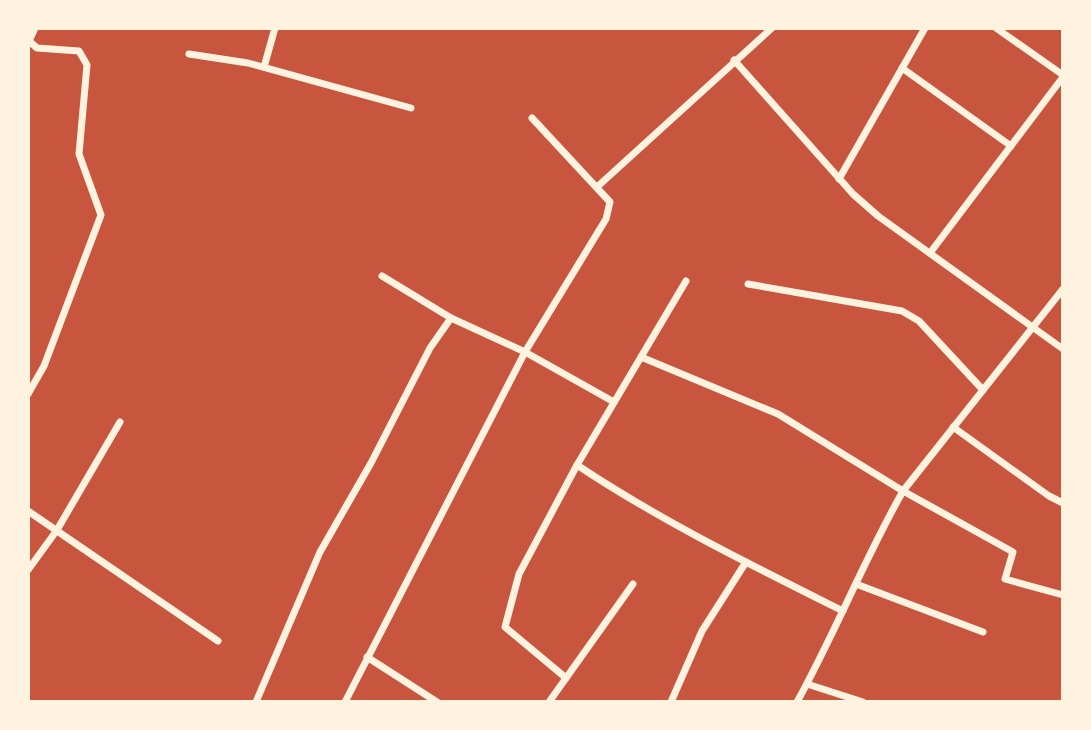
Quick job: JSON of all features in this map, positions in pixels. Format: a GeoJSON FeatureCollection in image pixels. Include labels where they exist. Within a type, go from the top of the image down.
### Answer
{"type":"FeatureCollection","features":[{"type":"Feature","properties":{"kind":"street"},"geometry":{"type":"LineString","coordinates":[[28,394],[44,366],[101,215],[79,154],[87,65],[79,51],[37,48],[29,41],[35,28]]}},
{"type":"Feature","properties":{"kind":"street"},"geometry":{"type":"LineString","coordinates":[[264,67],[275,28]]}},
{"type":"Feature","properties":{"kind":"street"},"geometry":{"type":"LineString","coordinates":[[597,187],[772,28]]}},
{"type":"Feature","properties":{"kind":"street"},"geometry":{"type":"LineString","coordinates":[[839,178],[925,28]]}},
{"type":"Feature","properties":{"kind":"street"},"geometry":{"type":"LineString","coordinates":[[930,253],[1063,76],[996,28]]}},
{"type":"Feature","properties":{"kind":"street"},"geometry":{"type":"LineString","coordinates":[[189,54],[264,67],[411,108]]}},
{"type":"Feature","properties":{"kind":"street"},"geometry":{"type":"LineString","coordinates":[[734,60],[839,178],[878,216],[1063,349]]}},
{"type":"Feature","properties":{"kind":"street"},"geometry":{"type":"LineString","coordinates":[[902,68],[1012,146]]}},
{"type":"Feature","properties":{"kind":"street"},"geometry":{"type":"LineString","coordinates":[[345,702],[525,352],[607,219],[610,202],[532,118]]}},
{"type":"Feature","properties":{"kind":"street"},"geometry":{"type":"LineString","coordinates":[[382,276],[452,318],[525,352],[614,402]]}},
{"type":"Feature","properties":{"kind":"street"},"geometry":{"type":"LineString","coordinates":[[566,678],[505,627],[519,574],[577,465],[686,281]]}},
{"type":"Feature","properties":{"kind":"street"},"geometry":{"type":"LineString","coordinates":[[748,284],[902,311],[919,321],[983,390]]}},
{"type":"Feature","properties":{"kind":"street"},"geometry":{"type":"LineString","coordinates":[[797,702],[903,491],[1063,289]]}},
{"type":"Feature","properties":{"kind":"street"},"geometry":{"type":"LineString","coordinates":[[256,702],[320,552],[371,463],[430,348],[452,318]]}},
{"type":"Feature","properties":{"kind":"street"},"geometry":{"type":"LineString","coordinates":[[641,357],[778,414],[903,491],[1013,552],[1005,579],[1063,595]]}},
{"type":"Feature","properties":{"kind":"street"},"geometry":{"type":"LineString","coordinates":[[28,570],[57,530],[120,422]]}},
{"type":"Feature","properties":{"kind":"street"},"geometry":{"type":"LineString","coordinates":[[953,427],[1049,496],[1063,503]]}},
{"type":"Feature","properties":{"kind":"street"},"geometry":{"type":"LineString","coordinates":[[577,465],[746,562],[843,611]]}},
{"type":"Feature","properties":{"kind":"street"},"geometry":{"type":"LineString","coordinates":[[28,511],[218,641]]}},
{"type":"Feature","properties":{"kind":"street"},"geometry":{"type":"LineString","coordinates":[[671,702],[702,631],[746,562]]}},
{"type":"Feature","properties":{"kind":"street"},"geometry":{"type":"LineString","coordinates":[[548,702],[632,584]]}},
{"type":"Feature","properties":{"kind":"street"},"geometry":{"type":"LineString","coordinates":[[856,584],[983,632]]}},
{"type":"Feature","properties":{"kind":"street"},"geometry":{"type":"LineString","coordinates":[[368,657],[437,702]]}},
{"type":"Feature","properties":{"kind":"street"},"geometry":{"type":"LineString","coordinates":[[807,684],[863,702]]}}]}
